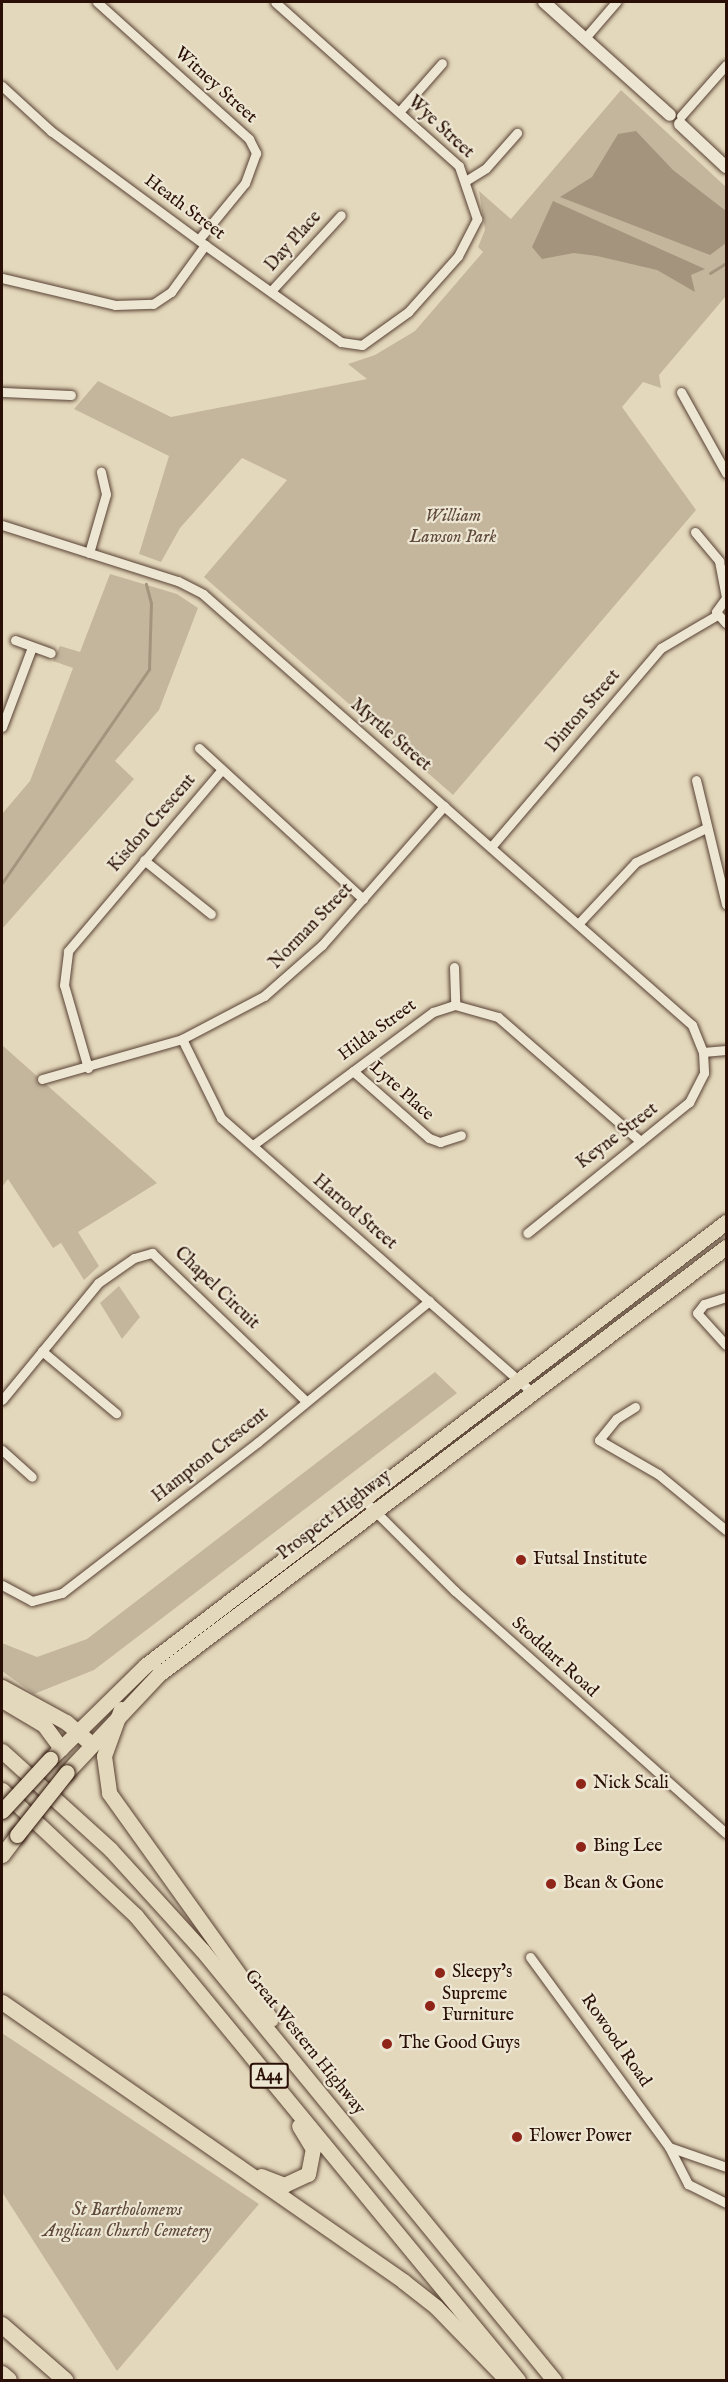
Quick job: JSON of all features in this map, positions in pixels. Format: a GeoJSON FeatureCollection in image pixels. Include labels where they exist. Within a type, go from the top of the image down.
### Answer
{"type":"FeatureCollection","features":[{"type":"Feature","properties":{"kind":"highway"},"geometry":{"type":"LineString","coordinates":[[2,2325],[65,2380]]}},
{"type":"Feature","properties":{"kind":"highway"},"geometry":{"type":"LineString","coordinates":[[2,2336],[51,2380]]}},
{"type":"Feature","properties":{"kind":"highway"},"geometry":{"type":"LineString","coordinates":[[2,2374],[9,2380]]}},
{"type":"Feature","properties":{"kind":"main road","name":"Prospect Highway"},"geometry":{"type":"LineString","coordinates":[[2,1855],[90,1743],[121,1709],[214,1630],[370,1506],[519,1380],[726,1222]]}},
{"type":"Feature","properties":{"kind":"main road","name":"Prospect Highway"},"geometry":{"type":"LineString","coordinates":[[2,1810],[55,1754],[146,1665],[531,1391],[726,1246]]}},
{"type":"Feature","properties":{"kind":"main road"},"geometry":{"type":"LineString","coordinates":[[2,1687],[78,1732],[90,1743]]}},
{"type":"Feature","properties":{"kind":"main road"},"geometry":{"type":"LineString","coordinates":[[2,1700],[44,1725],[55,1754]]}},
{"type":"Feature","properties":{"kind":"main road"},"geometry":{"type":"LineString","coordinates":[[121,1709],[104,1756],[115,1805],[329,2105]]}},
{"type":"Feature","properties":{"kind":"main road","name":"Great Western Highway"},"geometry":{"type":"LineString","coordinates":[[2,1751],[154,1896],[368,2152],[554,2380]]}},
{"type":"Feature","properties":{"kind":"main road","name":"A44"},"geometry":{"type":"LineString","coordinates":[[2,1790],[136,1916],[518,2380]]}},
{"type":"Feature","properties":{"kind":"main road"},"geometry":{"type":"LineString","coordinates":[[2,1993],[44,2029],[264,2177],[294,2184],[312,2166],[313,2149],[246,2049]]}},
{"type":"Feature","properties":{"kind":"main road"},"geometry":{"type":"LineString","coordinates":[[2,2002],[403,2281],[436,2307],[508,2380]]}},
{"type":"Feature","properties":{"kind":"main road"},"geometry":{"type":"LineString","coordinates":[[351,2177],[351,2154],[368,2152]]}},
{"type":"Feature","properties":{"kind":"street","name":"Witney Street"},"geometry":{"type":"LineString","coordinates":[[2,278],[115,305],[153,304],[171,292],[202,241],[245,183],[256,153],[249,139],[97,2]]}},
{"type":"Feature","properties":{"kind":"street","name":"Wye Street"},"geometry":{"type":"LineString","coordinates":[[275,2],[459,166],[467,180],[477,219],[473,234],[392,328],[354,346]]}},
{"type":"Feature","properties":{"kind":"street"},"geometry":{"type":"LineString","coordinates":[[544,2],[677,118],[726,167]]}},
{"type":"Feature","properties":{"kind":"street"},"geometry":{"type":"LineString","coordinates":[[585,38],[616,2]]}},
{"type":"Feature","properties":{"kind":"street"},"geometry":{"type":"LineString","coordinates":[[399,112],[442,63]]}},
{"type":"Feature","properties":{"kind":"street"},"geometry":{"type":"LineString","coordinates":[[677,118],[726,65]]}},
{"type":"Feature","properties":{"kind":"street","name":"Heath Street"},"geometry":{"type":"LineString","coordinates":[[2,86],[51,131],[271,291],[354,346]]}},
{"type":"Feature","properties":{"kind":"street"},"geometry":{"type":"LineString","coordinates":[[467,180],[486,168],[517,133]]}},
{"type":"Feature","properties":{"kind":"street","name":"Day Place"},"geometry":{"type":"LineString","coordinates":[[271,291],[341,215]]}},
{"type":"Feature","properties":{"kind":"street"},"geometry":{"type":"LineString","coordinates":[[2,392],[71,395]]}},
{"type":"Feature","properties":{"kind":"street"},"geometry":{"type":"LineString","coordinates":[[681,392],[726,473]]}},
{"type":"Feature","properties":{"kind":"street"},"geometry":{"type":"LineString","coordinates":[[89,553],[106,494],[102,472]]}},
{"type":"Feature","properties":{"kind":"street","name":"Myrtle Street"},"geometry":{"type":"LineString","coordinates":[[2,525],[89,553],[202,594],[692,1025],[703,1052]]}},
{"type":"Feature","properties":{"kind":"street"},"geometry":{"type":"LineString","coordinates":[[695,532],[719,561],[726,598],[717,604],[717,615],[726,623]]}},
{"type":"Feature","properties":{"kind":"street","name":"Dinton Street"},"geometry":{"type":"LineString","coordinates":[[491,847],[661,648],[717,615]]}},
{"type":"Feature","properties":{"kind":"street"},"geometry":{"type":"LineString","coordinates":[[15,640],[51,653]]}},
{"type":"Feature","properties":{"kind":"street"},"geometry":{"type":"LineString","coordinates":[[2,727],[32,647]]}},
{"type":"Feature","properties":{"kind":"street"},"geometry":{"type":"LineString","coordinates":[[199,748],[220,772]]}},
{"type":"Feature","properties":{"kind":"street","name":"Kisdon Crescent"},"geometry":{"type":"LineString","coordinates":[[88,1068],[64,985],[65,958],[81,931],[220,772],[363,898]]}},
{"type":"Feature","properties":{"kind":"street"},"geometry":{"type":"LineString","coordinates":[[696,780],[726,904]]}},
{"type":"Feature","properties":{"kind":"street","name":"Norman Street"},"geometry":{"type":"LineString","coordinates":[[42,1079],[88,1068],[182,1039],[280,985],[363,898],[444,806]]}},
{"type":"Feature","properties":{"kind":"street"},"geometry":{"type":"LineString","coordinates":[[578,924],[636,862],[706,828]]}},
{"type":"Feature","properties":{"kind":"street"},"geometry":{"type":"LineString","coordinates":[[144,860],[211,914]]}},
{"type":"Feature","properties":{"kind":"street"},"geometry":{"type":"LineString","coordinates":[[454,967],[455,1005],[498,1017],[640,1141]]}},
{"type":"Feature","properties":{"kind":"street","name":"Hilda Street"},"geometry":{"type":"LineString","coordinates":[[253,1145],[433,1012],[455,1005]]}},
{"type":"Feature","properties":{"kind":"street","name":"Harrod Street"},"geometry":{"type":"LineString","coordinates":[[182,1039],[211,1106],[531,1391]]}},
{"type":"Feature","properties":{"kind":"street"},"geometry":{"type":"LineString","coordinates":[[703,1052],[726,1050]]}},
{"type":"Feature","properties":{"kind":"street","name":"Keyne Street"},"geometry":{"type":"LineString","coordinates":[[527,1233],[694,1096],[704,1073],[703,1052]]}},
{"type":"Feature","properties":{"kind":"street","name":"Lyte Place"},"geometry":{"type":"LineString","coordinates":[[353,1071],[429,1138],[440,1142],[461,1135]]}},
{"type":"Feature","properties":{"kind":"street","name":"Chapel Circuit"},"geometry":{"type":"LineString","coordinates":[[2,1400],[98,1283],[134,1258],[152,1253],[306,1400]]}},
{"type":"Feature","properties":{"kind":"street"},"geometry":{"type":"LineString","coordinates":[[726,1297],[699,1307],[702,1323],[726,1345]]}},
{"type":"Feature","properties":{"kind":"street","name":"Hampton Crescent"},"geometry":{"type":"LineString","coordinates":[[2,1586],[32,1600],[62,1593],[429,1301]]}},
{"type":"Feature","properties":{"kind":"street"},"geometry":{"type":"LineString","coordinates":[[42,1351],[116,1413]]}},
{"type":"Feature","properties":{"kind":"street"},"geometry":{"type":"LineString","coordinates":[[634,1407],[616,1419],[599,1440],[658,1474],[726,1530]]}},
{"type":"Feature","properties":{"kind":"street"},"geometry":{"type":"LineString","coordinates":[[2,1450],[32,1477]]}},
{"type":"Feature","properties":{"kind":"street","name":"Stoddart Road"},"geometry":{"type":"LineString","coordinates":[[370,1506],[455,1591],[726,1833]]}},
{"type":"Feature","properties":{"kind":"street","name":"Rowood Road"},"geometry":{"type":"LineString","coordinates":[[530,1957],[669,2147],[693,2190],[726,2203]]}},
{"type":"Feature","properties":{"kind":"street"},"geometry":{"type":"LineString","coordinates":[[669,2147],[726,2167]]}},
{"type":"Feature","properties":{"kind":"green space","name":"William Lawson Park"},"geometry":{"type":"Polygon","coordinates":[[[621,90],[726,187],[726,296],[659,375],[661,388],[643,382],[622,407],[696,510],[453,795],[204,577],[287,480],[242,458],[180,528],[161,562],[139,554],[169,456],[74,409],[98,381],[171,417],[367,379],[348,364],[375,355],[415,331],[483,252],[478,247],[485,230],[479,191],[511,219],[621,90]]]}},
{"type":"Feature","properties":{"kind":"green space"},"geometry":{"type":"Polygon","coordinates":[[[110,574],[177,594],[198,608],[159,710],[115,761],[134,779],[2,929],[2,814],[30,781],[73,668],[53,661],[60,646],[80,652],[110,574]]]}},
{"type":"Feature","properties":{"kind":"green space"},"geometry":{"type":"Polygon","coordinates":[[[2,1045],[157,1183],[78,1232],[99,1266],[84,1280],[61,1243],[53,1248],[8,1179],[2,1187],[2,1045]]]}},
{"type":"Feature","properties":{"kind":"green space"},"geometry":{"type":"Polygon","coordinates":[[[119,1286],[140,1317],[122,1339],[100,1303],[119,1286]]]}},
{"type":"Feature","properties":{"kind":"green space"},"geometry":{"type":"Polygon","coordinates":[[[435,1372],[457,1393],[94,1670],[34,1694],[2,1671],[2,1643],[37,1657],[87,1639],[435,1372]]]}},
{"type":"Feature","properties":{"kind":"green space","name":"St Bartholomews Anglican Church Cemetery"},"geometry":{"type":"Polygon","coordinates":[[[2,2033],[259,2204],[117,2371],[2,2192],[2,2033]]]}},
{"type":"Feature","properties":{"kind":"shaded area"},"geometry":{"type":"Polygon","coordinates":[[[636,131],[673,170],[726,211],[726,243],[710,255],[560,197],[592,177],[618,134],[636,131]]]}},
{"type":"Feature","properties":{"kind":"shaded area"},"geometry":{"type":"Polygon","coordinates":[[[553,201],[705,269],[691,275],[695,292],[657,270],[597,256],[574,253],[542,259],[532,247],[553,201]]]}},
{"type":"Feature","properties":{"kind":"waterway"},"geometry":{"type":"LineString","coordinates":[[710,273],[726,263]]}},
{"type":"Feature","properties":{"kind":"waterway"},"geometry":{"type":"LineString","coordinates":[[2,883],[149,669],[151,603],[146,584]]}},
{"type":"Feature","properties":{"kind":"place","name":"Futsal Institute"},"geometry":{"type":"Point","coordinates":[521,1560]}},
{"type":"Feature","properties":{"kind":"place","name":"Nick Scali"},"geometry":{"type":"Point","coordinates":[581,1784]}},
{"type":"Feature","properties":{"kind":"place","name":"Bing Lee"},"geometry":{"type":"Point","coordinates":[581,1847]}},
{"type":"Feature","properties":{"kind":"place","name":"Bean & Gone"},"geometry":{"type":"Point","coordinates":[551,1884]}},
{"type":"Feature","properties":{"kind":"place","name":"Sleepy’s"},"geometry":{"type":"Point","coordinates":[440,1973]}},
{"type":"Feature","properties":{"kind":"place","name":"Supreme Furniture"},"geometry":{"type":"Point","coordinates":[430,2006]}},
{"type":"Feature","properties":{"kind":"place","name":"The Good Guys"},"geometry":{"type":"Point","coordinates":[387,2044]}},
{"type":"Feature","properties":{"kind":"place","name":"Flower Power"},"geometry":{"type":"Point","coordinates":[517,2137]}}]}
